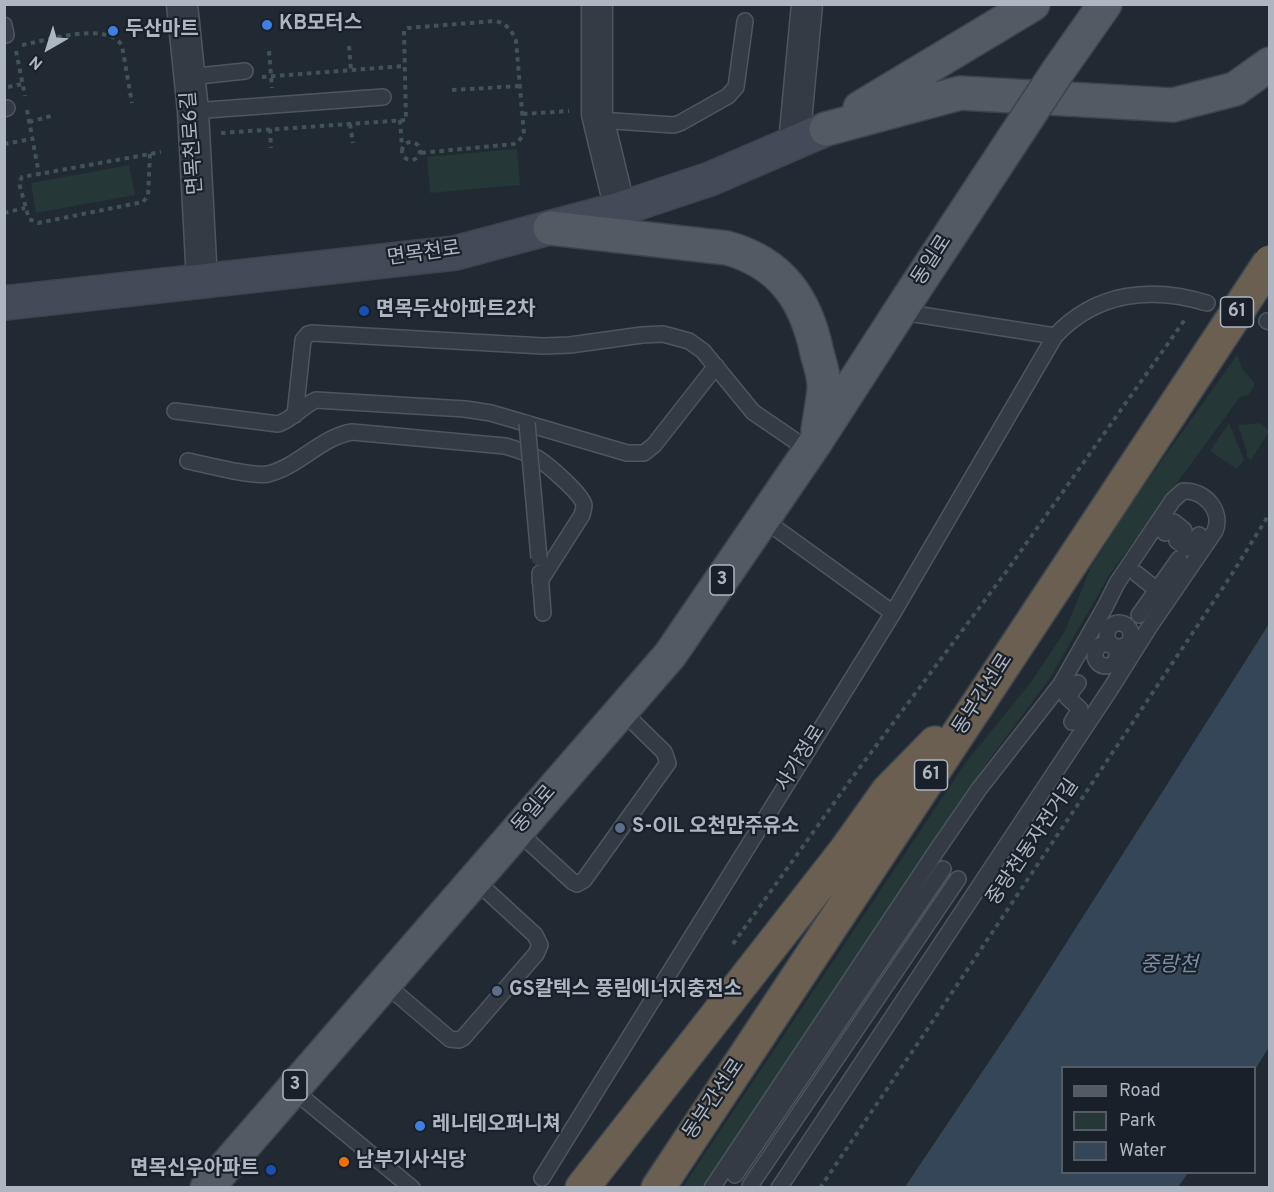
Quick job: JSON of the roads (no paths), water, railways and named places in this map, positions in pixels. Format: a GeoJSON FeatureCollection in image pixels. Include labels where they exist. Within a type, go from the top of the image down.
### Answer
{"type":"FeatureCollection","features":[{"type":"Feature","properties":{"kind":"highway","name":"동부간선로"},"geometry":{"type":"LineString","coordinates":[[658,1188],[1269,262]]}},
{"type":"Feature","properties":{"kind":"highway"},"geometry":{"type":"LineString","coordinates":[[582,1188],[839,860],[888,791],[988,688]]}},
{"type":"Feature","properties":{"kind":"main road"},"geometry":{"type":"LineString","coordinates":[[826,129],[1033,4]]}},
{"type":"Feature","properties":{"kind":"main road","name":"동일로"},"geometry":{"type":"LineString","coordinates":[[207,1188],[670,655],[813,447],[1058,71],[1105,4]]}},
{"type":"Feature","properties":{"kind":"main road"},"geometry":{"type":"LineString","coordinates":[[826,129],[960,93],[1173,105],[1234,89],[1269,64]]}},
{"type":"Feature","properties":{"kind":"main road","name":"면목천로"},"geometry":{"type":"LineString","coordinates":[[4,303],[455,253],[620,209],[710,179],[826,129]]}},
{"type":"Feature","properties":{"kind":"main road"},"geometry":{"type":"LineString","coordinates":[[550,228],[727,248],[747,254],[769,267],[787,283],[800,302],[815,342],[825,386],[813,447]]}},
{"type":"Feature","properties":{"kind":"street","name":"면목천로6길"},"geometry":{"type":"LineString","coordinates":[[182,4],[193,111],[202,281]]}},
{"type":"Feature","properties":{"kind":"street"},"geometry":{"type":"LineString","coordinates":[[597,4],[585,116],[620,209]]}},
{"type":"Feature","properties":{"kind":"street"},"geometry":{"type":"LineString","coordinates":[[794,143],[807,4]]}},
{"type":"Feature","properties":{"kind":"lane"},"geometry":{"type":"LineString","coordinates":[[585,116],[674,125],[728,96],[736,87],[745,21]]}},
{"type":"Feature","properties":{"kind":"lane"},"geometry":{"type":"LineString","coordinates":[[189,77],[250,73]]}},
{"type":"Feature","properties":{"kind":"lane"},"geometry":{"type":"LineString","coordinates":[[193,111],[383,97]]}},
{"type":"Feature","properties":{"kind":"lane","name":"사가정로"},"geometry":{"type":"LineString","coordinates":[[542,1178],[893,613],[1055,336],[1082,313],[1111,298],[1155,293],[1202,302]]}},
{"type":"Feature","properties":{"kind":"lane"},"geometry":{"type":"LineString","coordinates":[[905,305],[1055,336]]}},
{"type":"Feature","properties":{"kind":"lane"},"geometry":{"type":"LineString","coordinates":[[295,415],[303,340],[312,333],[543,346],[663,334],[689,341],[703,351],[753,412],[813,447]]}},
{"type":"Feature","properties":{"kind":"lane"},"geometry":{"type":"LineString","coordinates":[[175,411],[278,424],[295,415],[307,403],[316,400],[465,409],[500,415],[627,453],[644,453],[654,445],[716,366]]}},
{"type":"Feature","properties":{"kind":"lane"},"geometry":{"type":"LineString","coordinates":[[527,423],[543,613]]}},
{"type":"Feature","properties":{"kind":"lane"},"geometry":{"type":"LineString","coordinates":[[188,462],[265,474],[278,471],[339,434],[352,432],[518,450],[546,465],[579,495],[584,505],[582,515],[540,581]]}},
{"type":"Feature","properties":{"kind":"lane"},"geometry":{"type":"LineString","coordinates":[[712,1188],[769,1113],[894,928],[979,789],[1061,684],[1117,583],[1177,494],[1188,490],[1204,498],[1217,513],[1218,524],[1215,531],[779,1188]]}},
{"type":"Feature","properties":{"kind":"lane"},"geometry":{"type":"LineString","coordinates":[[763,519],[893,613]]}},
{"type":"Feature","properties":{"kind":"lane"},"geometry":{"type":"LineString","coordinates":[[1165,533],[1176,522],[1184,530],[1177,541],[1187,548],[1199,535]]}},
{"type":"Feature","properties":{"kind":"lane"},"geometry":{"type":"LineString","coordinates":[[1139,615],[1179,559]]}},
{"type":"Feature","properties":{"kind":"lane"},"geometry":{"type":"LineString","coordinates":[[1137,574],[1157,590]]}},
{"type":"Feature","properties":{"kind":"lane"},"geometry":{"type":"LineString","coordinates":[[1098,670],[1096,649],[1102,645],[1113,646]]}},
{"type":"Feature","properties":{"kind":"lane"},"geometry":{"type":"LineString","coordinates":[[1072,722],[1080,709],[1067,697],[1078,683]]}},
{"type":"Feature","properties":{"kind":"lane"},"geometry":{"type":"LineString","coordinates":[[517,831],[573,882],[577,884],[584,880],[668,763],[664,752],[621,711]]}},
{"type":"Feature","properties":{"kind":"lane"},"geometry":{"type":"LineString","coordinates":[[894,928],[943,869]]}},
{"type":"Feature","properties":{"kind":"lane"},"geometry":{"type":"LineString","coordinates":[[384,983],[454,1040],[463,1038],[485,1013],[536,954],[540,945],[535,935],[474,879]]}},
{"type":"Feature","properties":{"kind":"lane"},"geometry":{"type":"LineString","coordinates":[[750,1186],[958,879]]}},
{"type":"Feature","properties":{"kind":"lane"},"geometry":{"type":"LineString","coordinates":[[292,1089],[412,1188]]}},
{"type":"Feature","properties":{"kind":"lane"},"geometry":{"type":"LineString","coordinates":[[735,1175],[769,1113]]}},
{"type":"Feature","properties":{"kind":"water","name":"중랑천"},"geometry":{"type":"Polygon","coordinates":[[[1269,624],[1269,1047],[1256,1068],[1256,1066],[1061,1066],[1061,1174],[1187,1174],[1178,1187],[905,1187],[1023,1011],[1269,624]]]}},
{"type":"Feature","properties":{"kind":"place","name":"KB모터스"},"geometry":{"type":"Point","coordinates":[267,25]}},
{"type":"Feature","properties":{"kind":"place","name":"두산마트"},"geometry":{"type":"Point","coordinates":[113,31]}},
{"type":"Feature","properties":{"kind":"place","name":"면목두산아파트2차"},"geometry":{"type":"Point","coordinates":[364,311]}},
{"type":"Feature","properties":{"kind":"place","name":"S-OIL 오천만주유소"},"geometry":{"type":"Point","coordinates":[620,828]}},
{"type":"Feature","properties":{"kind":"place","name":"GS칼텍스 풍림에너지충전소"},"geometry":{"type":"Point","coordinates":[497,991]}},
{"type":"Feature","properties":{"kind":"place","name":"레니테오퍼니쳐"},"geometry":{"type":"Point","coordinates":[420,1126]}},
{"type":"Feature","properties":{"kind":"place","name":"남부기사식당"},"geometry":{"type":"Point","coordinates":[344,1162]}},
{"type":"Feature","properties":{"kind":"place","name":"면목신우아파트"},"geometry":{"type":"Point","coordinates":[271,1170]}}]}
